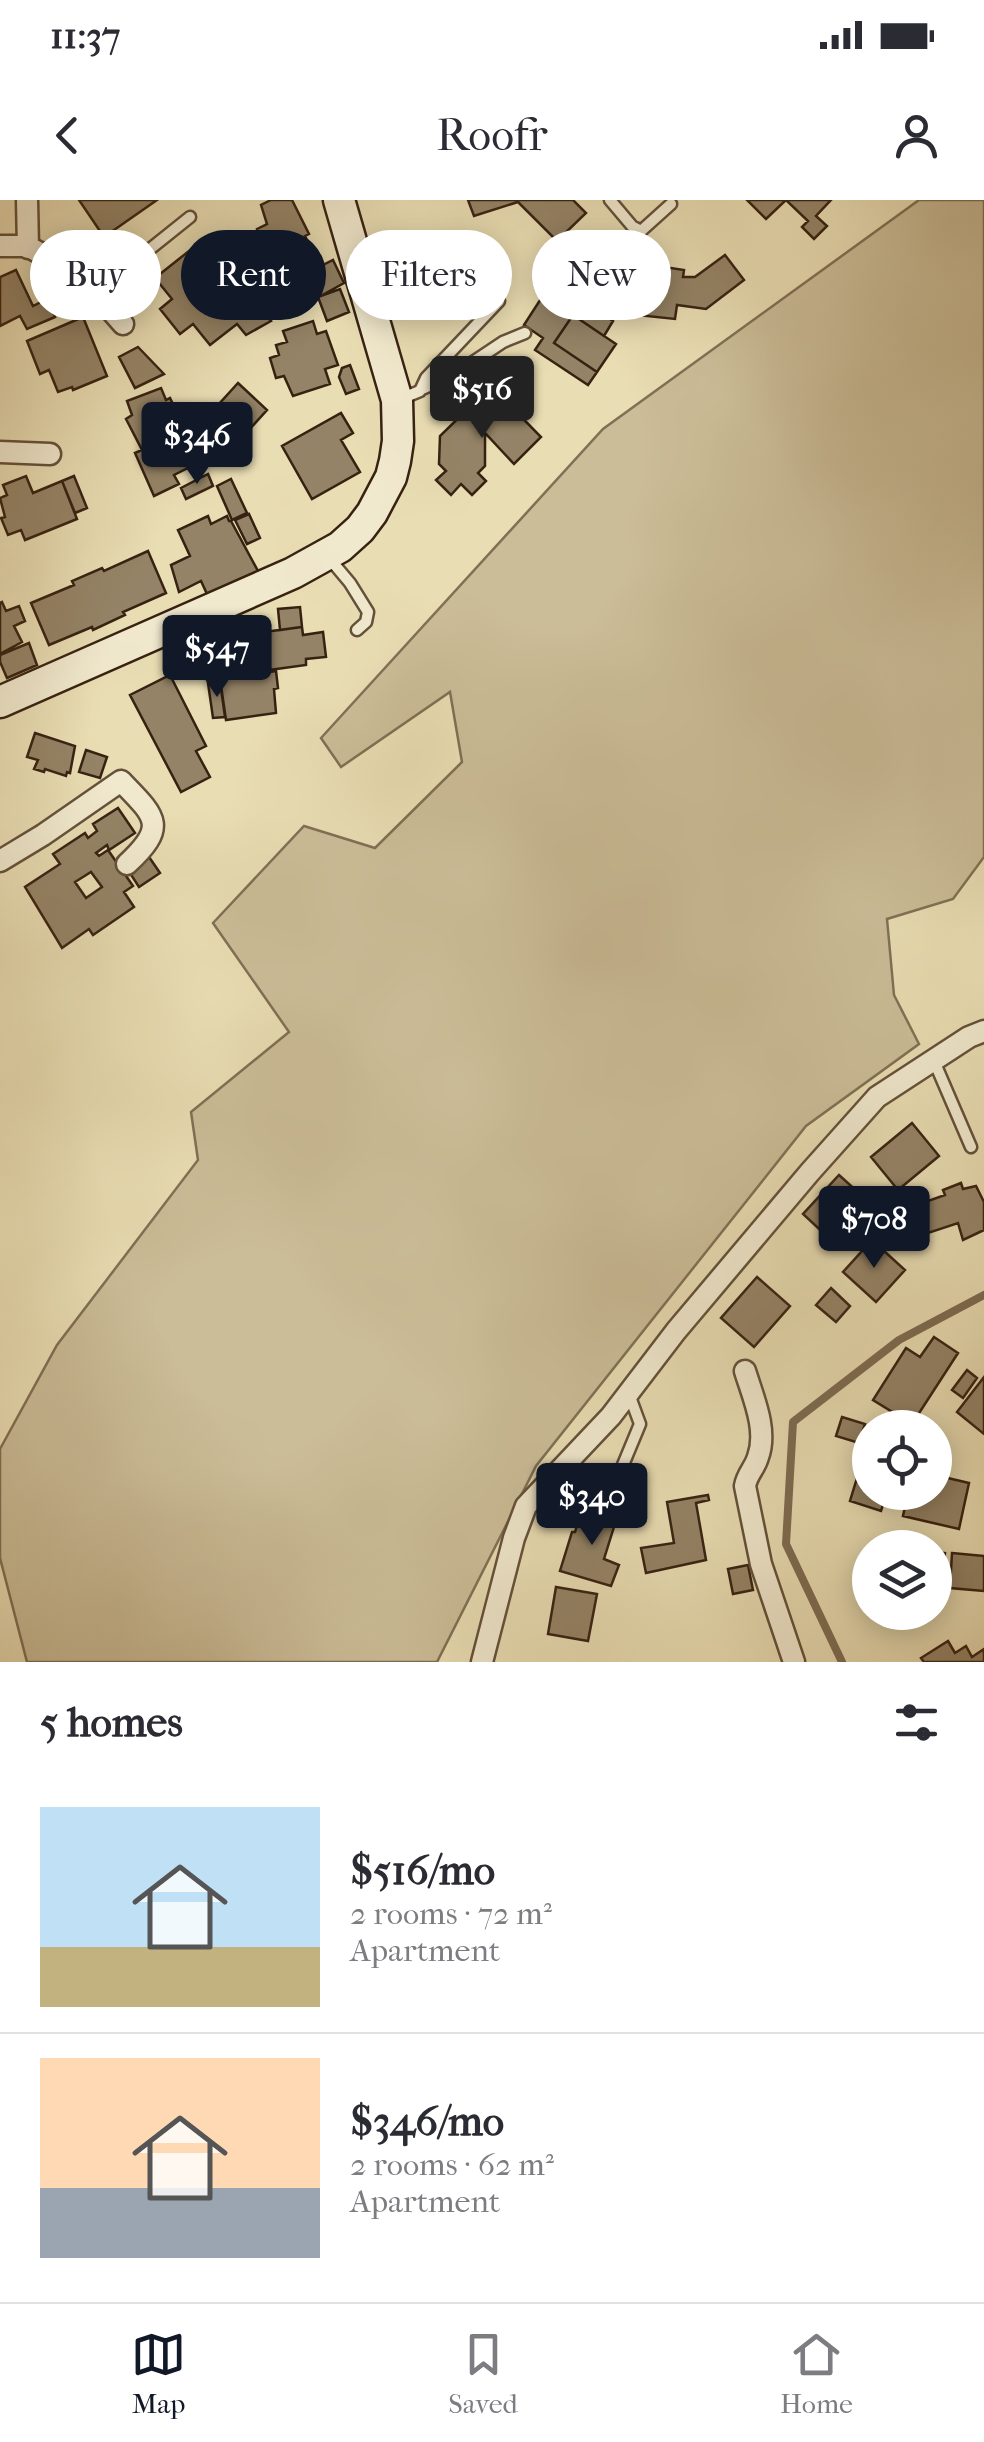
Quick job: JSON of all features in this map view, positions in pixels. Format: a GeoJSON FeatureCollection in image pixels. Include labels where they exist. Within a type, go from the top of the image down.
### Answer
{"type":"FeatureCollection","features":[{"type":"Feature","properties":{"kind":"main road"},"geometry":{"type":"LineString","coordinates":[[0,702],[293,573],[340,547],[372,513],[387,486],[408,395],[338,200]]}},
{"type":"Feature","properties":{"kind":"street"},"geometry":{"type":"LineString","coordinates":[[0,246],[28,248],[26,200]]}},
{"type":"Feature","properties":{"kind":"street"},"geometry":{"type":"LineString","coordinates":[[119,320],[122,324]]}},
{"type":"Feature","properties":{"kind":"street"},"geometry":{"type":"LineString","coordinates":[[0,452],[50,454]]}},
{"type":"Feature","properties":{"kind":"street"},"geometry":{"type":"LineString","coordinates":[[0,862],[120,781],[144,804],[153,820],[154,832],[127,864]]}},
{"type":"Feature","properties":{"kind":"street"},"geometry":{"type":"LineString","coordinates":[[482,1662],[526,1506],[611,1416],[688,1316],[877,1097],[968,1037],[984,1031]]}},
{"type":"Feature","properties":{"kind":"street"},"geometry":{"type":"LineString","coordinates":[[745,1371],[762,1445],[757,1464],[746,1476],[744,1486],[762,1564],[794,1662]]}},
{"type":"Feature","properties":{"kind":"lane"},"geometry":{"type":"LineString","coordinates":[[610,200],[641,231],[672,204]]}},
{"type":"Feature","properties":{"kind":"lane"},"geometry":{"type":"LineString","coordinates":[[161,240],[190,217]]}},
{"type":"Feature","properties":{"kind":"lane"},"geometry":{"type":"LineString","coordinates":[[408,395],[482,320]]}},
{"type":"Feature","properties":{"kind":"lane"},"geometry":{"type":"LineString","coordinates":[[408,395],[452,376],[503,342],[525,333]]}},
{"type":"Feature","properties":{"kind":"lane"},"geometry":{"type":"LineString","coordinates":[[326,555],[368,612],[366,622],[357,630]]}},
{"type":"Feature","properties":{"kind":"lane"},"geometry":{"type":"LineString","coordinates":[[934,1061],[971,1147]]}},
{"type":"Feature","properties":{"kind":"lane"},"geometry":{"type":"LineString","coordinates":[[618,1477],[640,1424],[629,1393]]}},
{"type":"Feature","properties":{"kind":"shaded area"},"geometry":{"type":"Polygon","coordinates":[[[919,200],[984,200],[984,857],[953,899],[887,919],[894,995],[919,1044],[806,1126],[536,1466],[437,1662],[27,1662],[0,1558],[0,1449],[57,1345],[198,1160],[191,1112],[289,1032],[213,923],[304,826],[375,848],[462,762],[450,692],[341,767],[321,738],[603,429],[919,200]]]}},
{"type":"Feature","properties":{"kind":"building"},"geometry":{"type":"Polygon","coordinates":[[[79,200],[157,200],[114,230],[99,230],[79,200]]]}},
{"type":"Feature","properties":{"kind":"building"},"geometry":{"type":"Polygon","coordinates":[[[271,200],[292,200],[307,230],[257,230],[267,224],[261,205],[271,200]]]}},
{"type":"Feature","properties":{"kind":"building"},"geometry":{"type":"Polygon","coordinates":[[[468,200],[573,200],[586,213],[568,230],[546,230],[518,202],[474,216],[468,200]]]}},
{"type":"Feature","properties":{"kind":"building"},"geometry":{"type":"Polygon","coordinates":[[[747,200],[786,200],[766,219],[747,200]]]}},
{"type":"Feature","properties":{"kind":"building"},"geometry":{"type":"Polygon","coordinates":[[[786,200],[831,200],[816,216],[827,226],[814,239],[802,227],[808,221],[786,200]]]}},
{"type":"Feature","properties":{"kind":"building"},"geometry":{"type":"Polygon","coordinates":[[[725,255],[744,280],[706,309],[677,305],[675,319],[671,319],[671,268],[684,270],[683,277],[695,277],[725,255]]]}},
{"type":"Feature","properties":{"kind":"building"},"geometry":{"type":"Polygon","coordinates":[[[181,257],[181,320],[271,321],[246,335],[237,324],[210,345],[193,324],[180,334],[161,310],[172,299],[161,285],[161,273],[181,257]]]}},
{"type":"Feature","properties":{"kind":"building"},"geometry":{"type":"Polygon","coordinates":[[[333,260],[344,283],[326,293],[326,264],[333,260]]]}},
{"type":"Feature","properties":{"kind":"building"},"geometry":{"type":"Polygon","coordinates":[[[16,270],[30,300],[30,320],[48,320],[27,329],[20,316],[0,326],[0,277],[16,270]]]}},
{"type":"Feature","properties":{"kind":"building"},"geometry":{"type":"Polygon","coordinates":[[[340,289],[346,313],[327,321],[326,294],[340,289]]]}},
{"type":"Feature","properties":{"kind":"building"},"geometry":{"type":"Polygon","coordinates":[[[532,313],[532,320],[570,320],[554,343],[597,372],[588,385],[535,350],[543,338],[524,325],[532,313]]]}},
{"type":"Feature","properties":{"kind":"building"},"geometry":{"type":"Polygon","coordinates":[[[84,320],[107,376],[58,392],[49,370],[40,374],[27,341],[84,320]]]}},
{"type":"Feature","properties":{"kind":"building"},"geometry":{"type":"Polygon","coordinates":[[[570,320],[580,320],[616,344],[597,372],[554,343],[570,320]]]}},
{"type":"Feature","properties":{"kind":"building"},"geometry":{"type":"Polygon","coordinates":[[[580,320],[613,321],[604,336],[580,320]]]}},
{"type":"Feature","properties":{"kind":"building"},"geometry":{"type":"Polygon","coordinates":[[[313,321],[317,334],[326,331],[338,365],[325,369],[330,384],[293,396],[284,376],[276,378],[270,358],[279,355],[276,345],[287,342],[283,331],[313,321]]]}},
{"type":"Feature","properties":{"kind":"building"},"geometry":{"type":"Polygon","coordinates":[[[138,347],[164,374],[135,388],[119,357],[138,347]]]}},
{"type":"Feature","properties":{"kind":"building"},"geometry":{"type":"Polygon","coordinates":[[[503,358],[527,381],[510,400],[486,377],[503,358]]]}},
{"type":"Feature","properties":{"kind":"building"},"geometry":{"type":"Polygon","coordinates":[[[350,365],[359,389],[346,394],[339,377],[342,368],[350,365]]]}},
{"type":"Feature","properties":{"kind":"building"},"geometry":{"type":"Polygon","coordinates":[[[238,383],[267,410],[248,431],[219,404],[238,383]]]}},
{"type":"Feature","properties":{"kind":"building"},"geometry":{"type":"Polygon","coordinates":[[[491,386],[541,437],[514,464],[485,433],[485,466],[478,473],[486,481],[472,495],[461,484],[451,495],[436,480],[446,471],[439,464],[440,436],[491,386]]]}},
{"type":"Feature","properties":{"kind":"building"},"geometry":{"type":"Polygon","coordinates":[[[161,388],[166,400],[170,398],[200,462],[174,475],[179,484],[154,496],[135,453],[142,450],[126,419],[132,415],[127,401],[161,388]]]}},
{"type":"Feature","properties":{"kind":"building"},"geometry":{"type":"Polygon","coordinates":[[[341,413],[353,433],[341,440],[360,472],[312,499],[282,446],[341,413]]]}},
{"type":"Feature","properties":{"kind":"building"},"geometry":{"type":"Polygon","coordinates":[[[208,474],[213,486],[186,499],[181,488],[208,474]]]}},
{"type":"Feature","properties":{"kind":"building"},"geometry":{"type":"Polygon","coordinates":[[[26,476],[33,493],[62,481],[77,519],[25,540],[21,530],[8,535],[1,518],[5,517],[0,498],[7,495],[3,485],[26,476]]]}},
{"type":"Feature","properties":{"kind":"building"},"geometry":{"type":"Polygon","coordinates":[[[74,476],[87,508],[75,513],[62,481],[74,476]]]}},
{"type":"Feature","properties":{"kind":"building"},"geometry":{"type":"Polygon","coordinates":[[[231,479],[247,513],[232,520],[217,486],[231,479]]]}},
{"type":"Feature","properties":{"kind":"building"},"geometry":{"type":"Polygon","coordinates":[[[249,514],[260,538],[247,544],[235,520],[249,514]]]}},
{"type":"Feature","properties":{"kind":"building"},"geometry":{"type":"Polygon","coordinates":[[[208,516],[211,524],[227,516],[258,571],[207,594],[201,581],[179,592],[171,565],[190,556],[178,530],[208,516]]]}},
{"type":"Feature","properties":{"kind":"building"},"geometry":{"type":"Polygon","coordinates":[[[148,551],[166,593],[93,630],[92,627],[49,645],[31,603],[74,585],[72,581],[148,551]]]}},
{"type":"Feature","properties":{"kind":"building"},"geometry":{"type":"Polygon","coordinates":[[[0,603],[6,611],[19,606],[25,621],[14,626],[22,642],[0,654],[0,603]]]}},
{"type":"Feature","properties":{"kind":"building"},"geometry":{"type":"Polygon","coordinates":[[[300,607],[302,627],[280,630],[278,609],[300,607]]]}},
{"type":"Feature","properties":{"kind":"building"},"geometry":{"type":"Polygon","coordinates":[[[302,627],[303,635],[323,632],[326,657],[306,659],[306,665],[269,670],[266,649],[259,650],[258,640],[266,639],[264,632],[302,627]]]}},
{"type":"Feature","properties":{"kind":"building"},"geometry":{"type":"Polygon","coordinates":[[[29,643],[37,665],[7,678],[0,655],[29,643]]]}},
{"type":"Feature","properties":{"kind":"building"},"geometry":{"type":"Polygon","coordinates":[[[276,671],[276,713],[226,720],[220,679],[276,671]]]}},
{"type":"Feature","properties":{"kind":"building"},"geometry":{"type":"Polygon","coordinates":[[[170,675],[206,746],[196,751],[210,777],[181,792],[130,695],[170,675]]]}},
{"type":"Feature","properties":{"kind":"building"},"geometry":{"type":"Polygon","coordinates":[[[220,681],[225,717],[213,718],[208,683],[220,681]]]}},
{"type":"Feature","properties":{"kind":"building"},"geometry":{"type":"Polygon","coordinates":[[[35,733],[75,746],[70,773],[66,776],[34,769],[38,760],[27,757],[35,733]]]}},
{"type":"Feature","properties":{"kind":"building"},"geometry":{"type":"Polygon","coordinates":[[[86,750],[107,757],[100,778],[79,772],[86,750]]]}},
{"type":"Feature","properties":{"kind":"building"},"geometry":{"type":"Polygon","coordinates":[[[118,808],[135,833],[109,850],[107,845],[96,853],[99,856],[108,850],[133,886],[124,892],[134,907],[93,935],[89,929],[62,948],[25,887],[60,864],[53,854],[85,833],[88,838],[97,831],[93,824],[118,808]],[[91,872],[75,882],[86,898],[102,887],[91,872]]]}},
{"type":"Feature","properties":{"kind":"building"},"geometry":{"type":"Polygon","coordinates":[[[147,854],[160,873],[139,887],[126,867],[147,854]]]}},
{"type":"Feature","properties":{"kind":"building"},"geometry":{"type":"Polygon","coordinates":[[[912,1123],[939,1156],[898,1190],[871,1157],[912,1123]]]}},
{"type":"Feature","properties":{"kind":"building"},"geometry":{"type":"Polygon","coordinates":[[[839,1175],[870,1203],[833,1242],[803,1214],[839,1175]]]}},
{"type":"Feature","properties":{"kind":"building"},"geometry":{"type":"Polygon","coordinates":[[[961,1183],[963,1189],[976,1186],[984,1202],[984,1230],[963,1240],[958,1223],[919,1236],[911,1207],[945,1195],[943,1190],[961,1183]]]}},
{"type":"Feature","properties":{"kind":"building"},"geometry":{"type":"Polygon","coordinates":[[[872,1240],[905,1270],[876,1302],[843,1272],[872,1240]]]}},
{"type":"Feature","properties":{"kind":"building"},"geometry":{"type":"Polygon","coordinates":[[[757,1277],[790,1306],[754,1347],[721,1318],[757,1277]]]}},
{"type":"Feature","properties":{"kind":"building"},"geometry":{"type":"Polygon","coordinates":[[[831,1288],[850,1306],[836,1322],[816,1305],[831,1288]]]}},
{"type":"Feature","properties":{"kind":"building"},"geometry":{"type":"Polygon","coordinates":[[[934,1337],[958,1353],[921,1410],[889,1410],[873,1400],[906,1348],[920,1357],[934,1337]]]}},
{"type":"Feature","properties":{"kind":"building"},"geometry":{"type":"Polygon","coordinates":[[[967,1370],[977,1378],[963,1398],[952,1390],[967,1370]]]}},
{"type":"Feature","properties":{"kind":"building"},"geometry":{"type":"Polygon","coordinates":[[[984,1377],[984,1434],[957,1412],[984,1377]]]}},
{"type":"Feature","properties":{"kind":"building"},"geometry":{"type":"Polygon","coordinates":[[[842,1417],[852,1420],[852,1441],[836,1436],[842,1417]]]}},
{"type":"Feature","properties":{"kind":"building"},"geometry":{"type":"Polygon","coordinates":[[[952,1479],[969,1483],[959,1529],[903,1516],[904,1510],[952,1510],[952,1479]]]}},
{"type":"Feature","properties":{"kind":"building"},"geometry":{"type":"Polygon","coordinates":[[[708,1495],[709,1500],[696,1503],[706,1560],[646,1573],[641,1548],[674,1543],[667,1502],[708,1495]]]}},
{"type":"Feature","properties":{"kind":"building"},"geometry":{"type":"Polygon","coordinates":[[[599,1509],[618,1514],[604,1559],[619,1565],[611,1586],[560,1571],[580,1515],[599,1509]]]}},
{"type":"Feature","properties":{"kind":"building"},"geometry":{"type":"Polygon","coordinates":[[[952,1553],[984,1556],[984,1591],[952,1588],[952,1553]]]}},
{"type":"Feature","properties":{"kind":"building"},"geometry":{"type":"Polygon","coordinates":[[[748,1565],[753,1590],[733,1594],[728,1569],[748,1565]]]}},
{"type":"Feature","properties":{"kind":"building"},"geometry":{"type":"Polygon","coordinates":[[[556,1587],[597,1594],[588,1641],[548,1634],[556,1587]]]}},
{"type":"Feature","properties":{"kind":"building"},"geometry":{"type":"Polygon","coordinates":[[[948,1641],[955,1653],[966,1646],[972,1657],[984,1649],[984,1662],[924,1662],[921,1658],[948,1641]]]}},
{"type":"Feature","properties":{"kind":"waterway"},"geometry":{"type":"LineString","coordinates":[[842,1662],[786,1544],[793,1422],[899,1340],[984,1295]]}}]}
